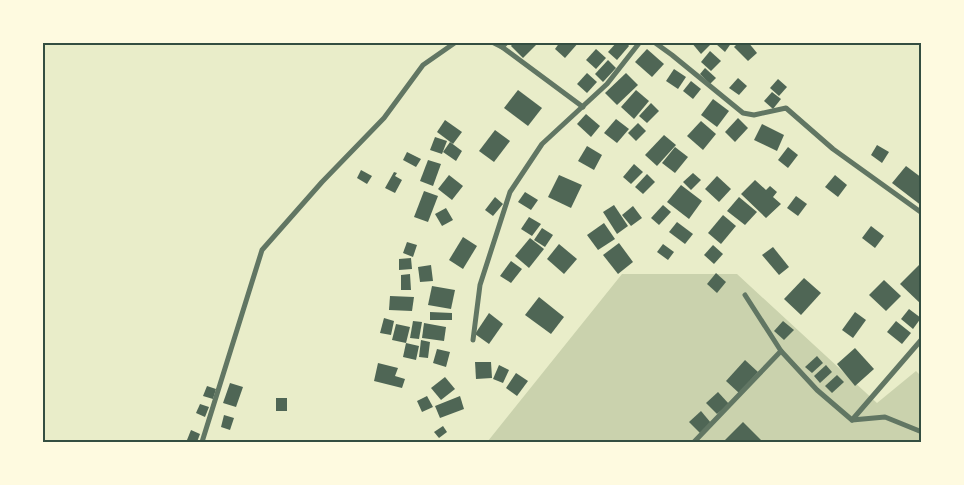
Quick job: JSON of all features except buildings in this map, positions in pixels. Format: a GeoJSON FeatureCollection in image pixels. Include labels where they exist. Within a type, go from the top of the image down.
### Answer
{"type":"FeatureCollection","features":[{"type":"Feature","properties":{"kind":"street"},"geometry":{"type":"LineString","coordinates":[[202,442],[262,250],[322,182],[384,118],[423,64],[456,42]]}},
{"type":"Feature","properties":{"kind":"street"},"geometry":{"type":"LineString","coordinates":[[492,42],[502,47],[583,107]]}},
{"type":"Feature","properties":{"kind":"street"},"geometry":{"type":"LineString","coordinates":[[502,47],[507,42]]}},
{"type":"Feature","properties":{"kind":"street"},"geometry":{"type":"LineString","coordinates":[[473,340],[480,285],[510,192],[542,144],[607,84],[640,42]]}},
{"type":"Feature","properties":{"kind":"street"},"geometry":{"type":"LineString","coordinates":[[654,42],[743,113],[754,115],[786,108],[833,149],[922,214]]}},
{"type":"Feature","properties":{"kind":"street"},"geometry":{"type":"LineString","coordinates":[[745,295],[781,351],[817,390],[852,420],[885,417],[922,432]]}},
{"type":"Feature","properties":{"kind":"street"},"geometry":{"type":"LineString","coordinates":[[852,420],[922,339]]}},
{"type":"Feature","properties":{"kind":"street"},"geometry":{"type":"LineString","coordinates":[[694,442],[781,351]]}},
{"type":"Feature","properties":{"kind":"green space"},"geometry":{"type":"Polygon","coordinates":[[[622,274],[737,274],[877,403],[916,371],[921,376],[921,442],[485,442],[488,441],[622,274]]]}}]}
